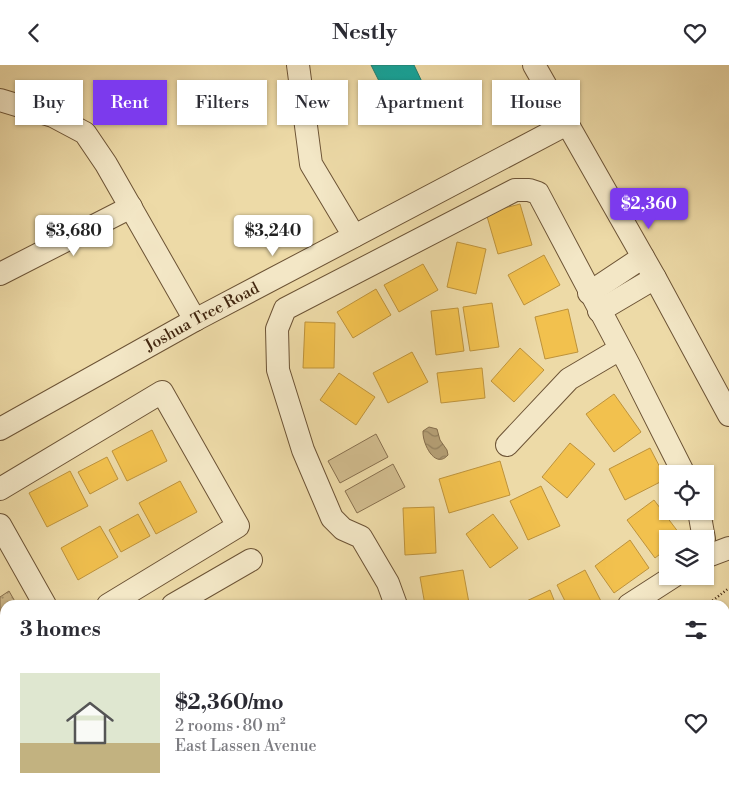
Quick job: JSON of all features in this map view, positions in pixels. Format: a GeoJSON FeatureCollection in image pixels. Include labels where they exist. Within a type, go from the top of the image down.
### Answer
{"type":"FeatureCollection","features":[{"type":"Feature","properties":{"kind":"street"},"geometry":{"type":"LineString","coordinates":[[298,65],[311,164],[354,236]]}},
{"type":"Feature","properties":{"kind":"street"},"geometry":{"type":"LineString","coordinates":[[534,65],[542,80]]}},
{"type":"Feature","properties":{"kind":"street"},"geometry":{"type":"LineString","coordinates":[[0,100],[53,116],[85,133],[106,164],[195,319]]}},
{"type":"Feature","properties":{"kind":"street","name":"Joshua Tree Road"},"geometry":{"type":"LineString","coordinates":[[0,429],[195,319],[565,125]]}},
{"type":"Feature","properties":{"kind":"street"},"geometry":{"type":"LineString","coordinates":[[568,125],[655,278],[729,415]]}},
{"type":"Feature","properties":{"kind":"street"},"geometry":{"type":"LineString","coordinates":[[394,600],[388,583],[361,537],[343,529],[332,518],[303,450],[278,370],[277,329],[286,309],[515,190],[529,190],[538,193],[679,465]]}},
{"type":"Feature","properties":{"kind":"street"},"geometry":{"type":"LineString","coordinates":[[0,274],[131,207]]}},
{"type":"Feature","properties":{"kind":"street"},"geometry":{"type":"LineString","coordinates":[[594,302],[643,257]]}},
{"type":"Feature","properties":{"kind":"street"},"geometry":{"type":"LineString","coordinates":[[594,302],[655,278]]}},
{"type":"Feature","properties":{"kind":"street"},"geometry":{"type":"LineString","coordinates":[[507,445],[569,379],[620,349]]}},
{"type":"Feature","properties":{"kind":"street"},"geometry":{"type":"LineString","coordinates":[[0,489],[162,392],[238,526],[116,600]]}},
{"type":"Feature","properties":{"kind":"street"},"geometry":{"type":"LineString","coordinates":[[0,525],[42,600]]}},
{"type":"Feature","properties":{"kind":"street"},"geometry":{"type":"LineString","coordinates":[[714,549],[729,548]]}},
{"type":"Feature","properties":{"kind":"street"},"geometry":{"type":"LineString","coordinates":[[182,600],[251,560]]}},
{"type":"Feature","properties":{"kind":"street"},"geometry":{"type":"LineString","coordinates":[[637,600],[660,585]]}},
{"type":"Feature","properties":{"kind":"path"},"geometry":{"type":"LineString","coordinates":[[713,600],[729,588]]}},
{"type":"Feature","properties":{"kind":"shaded area"},"geometry":{"type":"Polygon","coordinates":[[[376,434],[388,457],[340,483],[328,461],[376,434]]]}},
{"type":"Feature","properties":{"kind":"shaded area"},"geometry":{"type":"Polygon","coordinates":[[[393,464],[405,487],[357,513],[345,491],[393,464]]]}},
{"type":"Feature","properties":{"kind":"shaded area"},"geometry":{"type":"Polygon","coordinates":[[[9,591],[14,600],[0,600],[0,597],[9,591]]]}},
{"type":"Feature","properties":{"kind":"water"},"geometry":{"type":"Polygon","coordinates":[[[429,427],[437,429],[440,440],[447,450],[448,455],[443,459],[434,457],[427,448],[423,431],[429,427]]]}},
{"type":"Feature","properties":{"kind":"building: Homes"},"geometry":{"type":"Polygon","coordinates":[[[520,204],[532,245],[498,254],[486,213],[520,204]]]}},
{"type":"Feature","properties":{"kind":"building: Homes"},"geometry":{"type":"Polygon","coordinates":[[[457,242],[486,249],[476,294],[447,287],[457,242]]]}},
{"type":"Feature","properties":{"kind":"building: Homes"},"geometry":{"type":"Polygon","coordinates":[[[544,255],[560,285],[524,305],[508,275],[544,255]]]}},
{"type":"Feature","properties":{"kind":"building: Homes"},"geometry":{"type":"Polygon","coordinates":[[[423,264],[438,290],[399,312],[384,285],[423,264]]]}},
{"type":"Feature","properties":{"kind":"building: Homes"},"geometry":{"type":"Polygon","coordinates":[[[376,289],[391,315],[353,338],[337,312],[376,289]]]}},
{"type":"Feature","properties":{"kind":"building: Homes"},"geometry":{"type":"Polygon","coordinates":[[[492,303],[499,347],[470,351],[463,307],[492,303]]]}},
{"type":"Feature","properties":{"kind":"building: Homes"},"geometry":{"type":"Polygon","coordinates":[[[458,308],[464,351],[436,355],[431,311],[458,308]]]}},
{"type":"Feature","properties":{"kind":"building: Homes"},"geometry":{"type":"Polygon","coordinates":[[[568,309],[578,352],[545,359],[535,317],[568,309]]]}},
{"type":"Feature","properties":{"kind":"building: Homes"},"geometry":{"type":"Polygon","coordinates":[[[305,322],[335,323],[334,368],[303,368],[305,322]]]}},
{"type":"Feature","properties":{"kind":"building: Homes"},"geometry":{"type":"Polygon","coordinates":[[[520,348],[544,370],[514,402],[491,381],[520,348]]]}},
{"type":"Feature","properties":{"kind":"building: Homes"},"geometry":{"type":"Polygon","coordinates":[[[412,352],[428,382],[388,403],[373,373],[412,352]]]}},
{"type":"Feature","properties":{"kind":"building: Homes"},"geometry":{"type":"Polygon","coordinates":[[[482,368],[485,398],[441,403],[437,373],[482,368]]]}},
{"type":"Feature","properties":{"kind":"building: Homes"},"geometry":{"type":"Polygon","coordinates":[[[339,373],[375,397],[356,425],[320,400],[339,373]]]}},
{"type":"Feature","properties":{"kind":"building: Homes"},"geometry":{"type":"Polygon","coordinates":[[[614,394],[641,432],[614,452],[586,414],[614,394]]]}},
{"type":"Feature","properties":{"kind":"building: Homes"},"geometry":{"type":"Polygon","coordinates":[[[152,430],[167,461],[127,481],[112,451],[152,430]]]}},
{"type":"Feature","properties":{"kind":"building: Homes"},"geometry":{"type":"Polygon","coordinates":[[[570,443],[595,464],[567,498],[542,477],[570,443]]]}},
{"type":"Feature","properties":{"kind":"building: Homes"},"geometry":{"type":"Polygon","coordinates":[[[650,448],[659,465],[659,483],[625,500],[609,469],[650,448]]]}},
{"type":"Feature","properties":{"kind":"building: Homes"},"geometry":{"type":"Polygon","coordinates":[[[107,457],[118,479],[90,494],[78,472],[107,457]]]}},
{"type":"Feature","properties":{"kind":"building: Homes"},"geometry":{"type":"Polygon","coordinates":[[[500,461],[510,495],[449,513],[439,479],[500,461]]]}},
{"type":"Feature","properties":{"kind":"building: Homes"},"geometry":{"type":"Polygon","coordinates":[[[70,471],[88,506],[47,527],[29,493],[70,471]]]}},
{"type":"Feature","properties":{"kind":"building: Homes"},"geometry":{"type":"Polygon","coordinates":[[[180,481],[197,512],[156,534],[139,503],[180,481]]]}},
{"type":"Feature","properties":{"kind":"building: Homes"},"geometry":{"type":"Polygon","coordinates":[[[541,486],[560,526],[528,540],[510,501],[541,486]]]}},
{"type":"Feature","properties":{"kind":"building: Homes"},"geometry":{"type":"Polygon","coordinates":[[[654,500],[659,507],[659,520],[669,520],[677,530],[659,530],[659,555],[655,558],[627,520],[654,500]]]}},
{"type":"Feature","properties":{"kind":"building: Homes"},"geometry":{"type":"Polygon","coordinates":[[[434,507],[436,553],[405,555],[403,508],[434,507]]]}},
{"type":"Feature","properties":{"kind":"building: Homes"},"geometry":{"type":"Polygon","coordinates":[[[138,514],[150,536],[121,552],[109,530],[138,514]]]}},
{"type":"Feature","properties":{"kind":"building: Homes"},"geometry":{"type":"Polygon","coordinates":[[[493,514],[518,548],[490,568],[466,534],[493,514]]]}},
{"type":"Feature","properties":{"kind":"building: Homes"},"geometry":{"type":"Polygon","coordinates":[[[100,526],[118,557],[78,580],[61,548],[100,526]]]}},
{"type":"Feature","properties":{"kind":"building: Homes"},"geometry":{"type":"Polygon","coordinates":[[[630,540],[649,568],[614,593],[595,566],[630,540]]]}},
{"type":"Feature","properties":{"kind":"building: Homes"},"geometry":{"type":"Polygon","coordinates":[[[463,570],[468,600],[424,600],[420,577],[463,570]]]}},
{"type":"Feature","properties":{"kind":"building: Homes"},"geometry":{"type":"Polygon","coordinates":[[[585,570],[600,600],[564,600],[557,585],[585,570]]]}},
{"type":"Feature","properties":{"kind":"building: Homes"},"geometry":{"type":"Polygon","coordinates":[[[550,590],[554,600],[529,600],[550,590]]]}},
{"type":"Feature","properties":{"kind":"building: Public"},"geometry":{"type":"Polygon","coordinates":[[[371,65],[414,65],[421,80],[378,80],[371,65]]]}}]}
